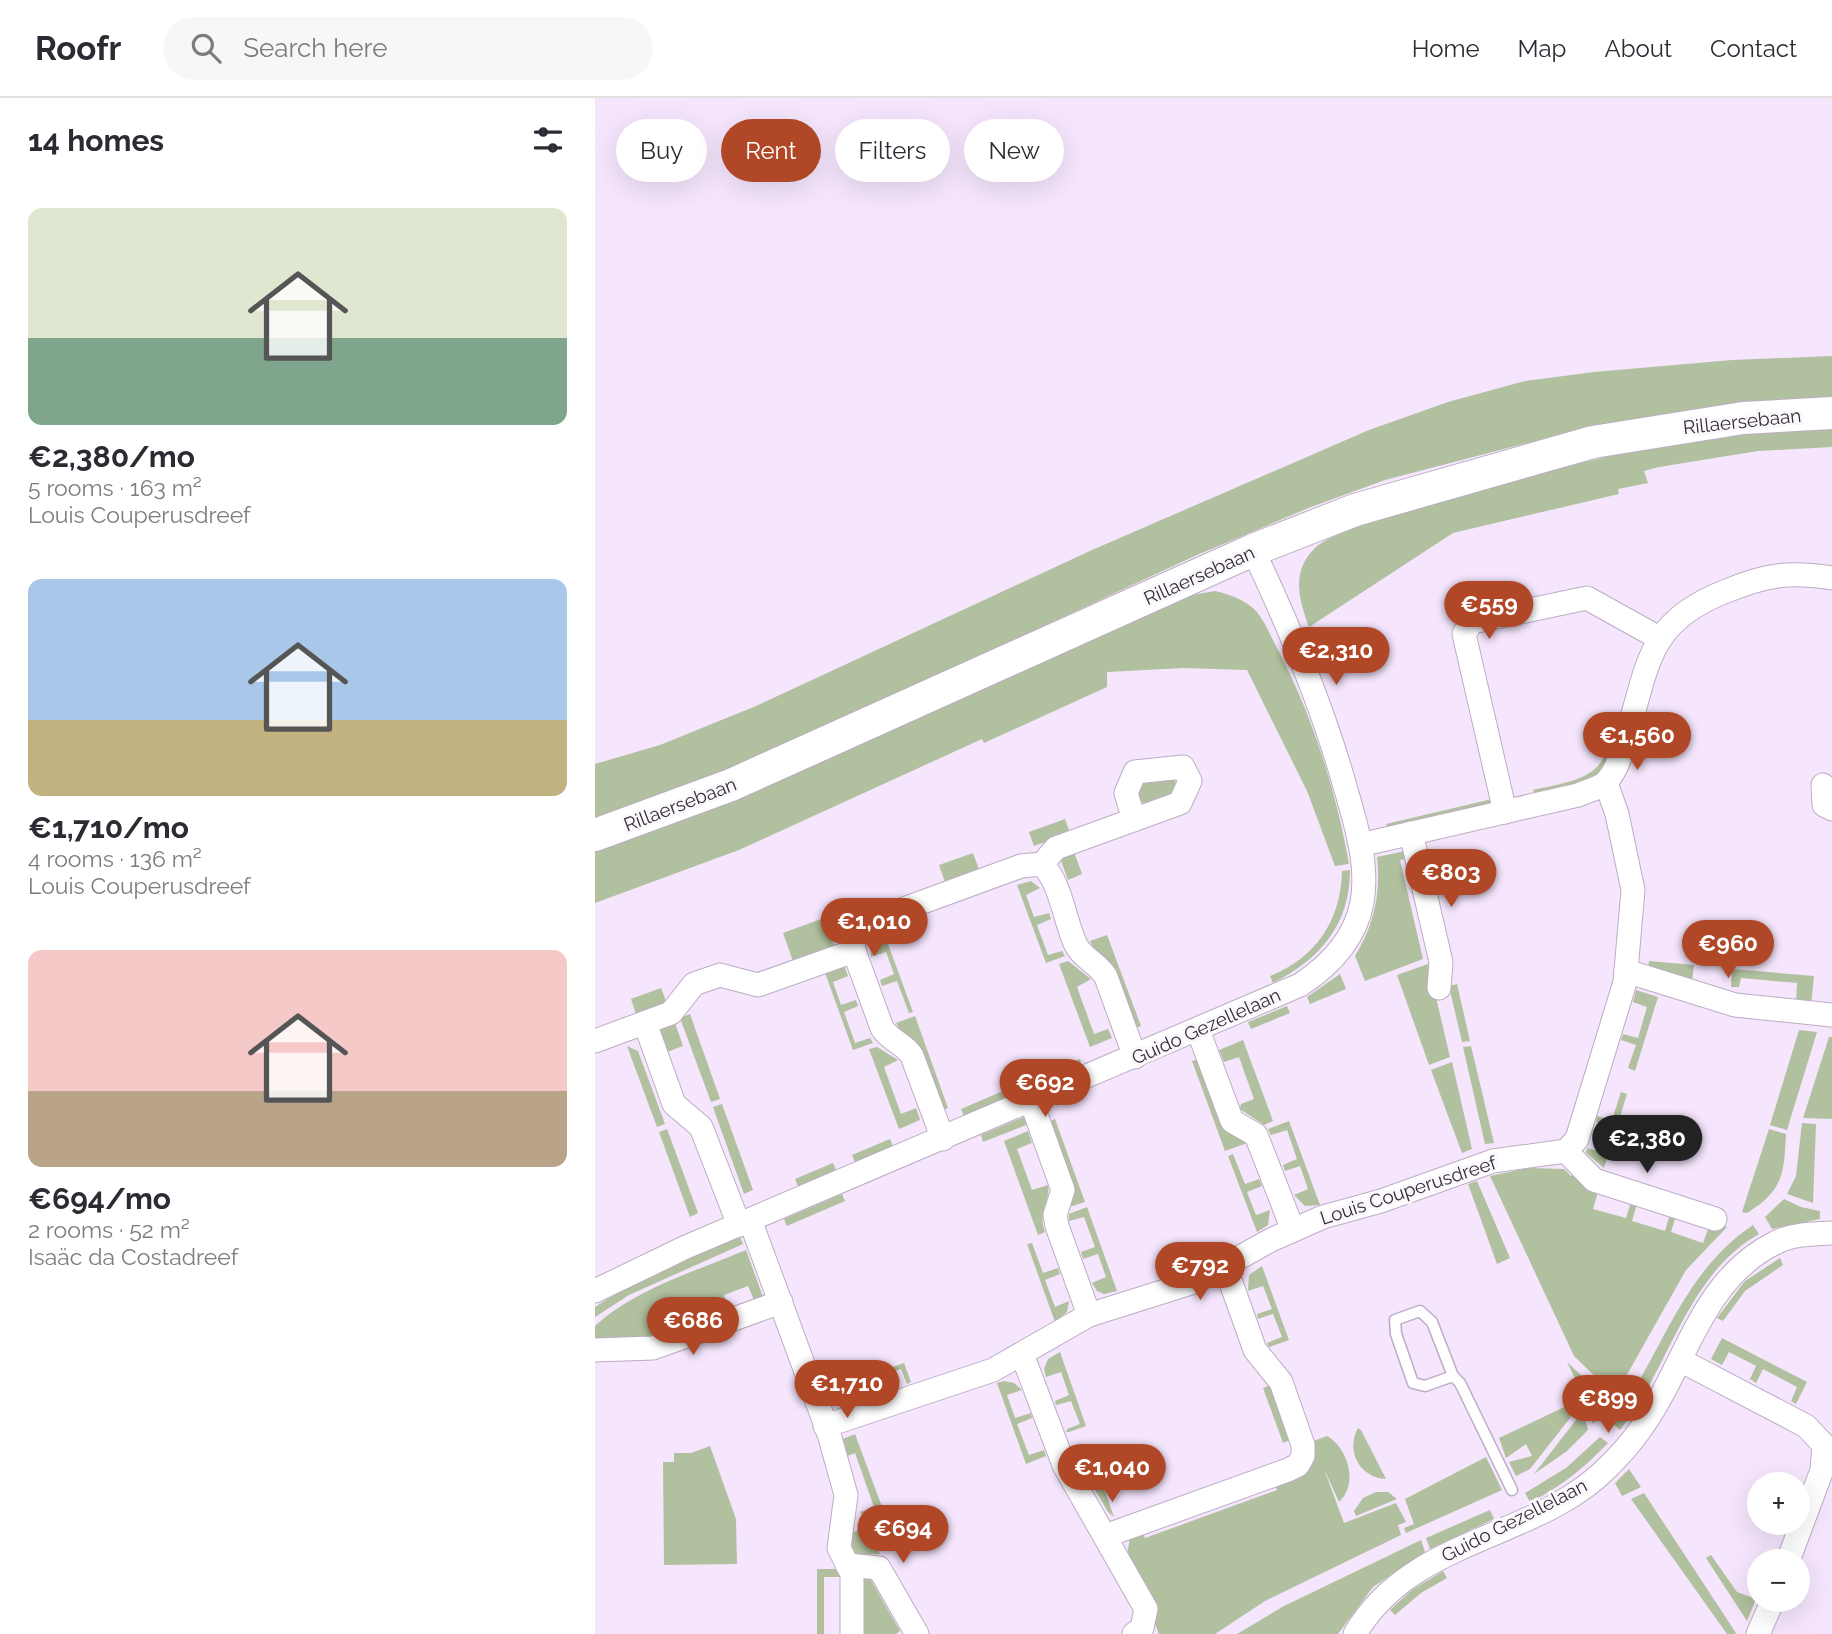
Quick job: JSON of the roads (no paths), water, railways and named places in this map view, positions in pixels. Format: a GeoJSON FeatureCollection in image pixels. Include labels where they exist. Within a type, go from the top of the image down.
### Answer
{"type":"FeatureCollection","features":[{"type":"Feature","properties":{"kind":"street","name":"Rillaersebaan"},"geometry":{"type":"LineString","coordinates":[[595,835],[731,785],[1253,550],[1399,496],[1593,442],[1743,418],[1832,414]]}},
{"type":"Feature","properties":{"kind":"street","name":"Guido Gezellelaan"},"geometry":{"type":"LineString","coordinates":[[595,1291],[625,1274],[1300,985],[1321,971],[1340,950],[1352,932],[1362,904],[1364,877],[1360,845],[1317,698],[1253,550]]}},
{"type":"Feature","properties":{"kind":"street"},"geometry":{"type":"LineString","coordinates":[[1360,845],[1579,795],[1606,783],[1620,759],[1659,638],[1669,624],[1694,604],[1754,579],[1794,573],[1832,578]]}},
{"type":"Feature","properties":{"kind":"street"},"geometry":{"type":"LineString","coordinates":[[1505,812],[1464,634],[1466,627],[1485,619],[1587,598],[1659,638]]}},
{"type":"Feature","properties":{"kind":"street"},"geometry":{"type":"LineString","coordinates":[[1606,783],[1633,883],[1626,971],[1577,1139],[1566,1151],[1594,1180],[1715,1219]]}},
{"type":"Feature","properties":{"kind":"street"},"geometry":{"type":"LineString","coordinates":[[1822,785],[1824,806],[1832,809]]}},
{"type":"Feature","properties":{"kind":"street"},"geometry":{"type":"LineString","coordinates":[[943,1139],[912,1056],[907,1047],[887,1037],[882,1028],[854,950],[853,933],[871,921],[1021,866],[1042,864],[1056,848],[1134,820]]}},
{"type":"Feature","properties":{"kind":"street"},"geometry":{"type":"LineString","coordinates":[[1411,833],[1441,962],[1439,988]]}},
{"type":"Feature","properties":{"kind":"street"},"geometry":{"type":"LineString","coordinates":[[1042,864],[1053,881],[1076,945],[1083,956],[1100,967],[1106,977],[1135,1057]]}},
{"type":"Feature","properties":{"kind":"street"},"geometry":{"type":"LineString","coordinates":[[595,1041],[671,1013],[694,984],[720,975],[758,985],[854,950]]}},
{"type":"Feature","properties":{"kind":"street"},"geometry":{"type":"LineString","coordinates":[[1626,971],[1735,1005],[1832,1015]]}},
{"type":"Feature","properties":{"kind":"street"},"geometry":{"type":"LineString","coordinates":[[645,1023],[674,1104],[701,1127],[781,1302],[825,1426],[846,1495],[839,1548],[852,1574],[852,1634]]}},
{"type":"Feature","properties":{"kind":"street"},"geometry":{"type":"LineString","coordinates":[[1198,1030],[1227,1111],[1237,1125],[1256,1136],[1293,1230]]}},
{"type":"Feature","properties":{"kind":"street"},"geometry":{"type":"LineString","coordinates":[[1031,1101],[1063,1190],[1055,1215],[1057,1226],[1089,1315]]}},
{"type":"Feature","properties":{"kind":"street","name":"Louis Couperusdreef"},"geometry":{"type":"LineString","coordinates":[[825,1426],[993,1370],[1089,1315],[1147,1295],[1166,1292],[1225,1266],[1293,1230],[1493,1161],[1566,1151]]}},
{"type":"Feature","properties":{"kind":"street","name":"Guido Gezellelaan"},"geometry":{"type":"LineString","coordinates":[[1355,1634],[1375,1606],[1413,1574],[1565,1499],[1599,1475],[1640,1431],[1713,1296],[1738,1267],[1776,1242],[1805,1235],[1832,1233]]}},
{"type":"Feature","properties":{"kind":"street"},"geometry":{"type":"LineString","coordinates":[[1105,1536],[1288,1470],[1298,1465],[1303,1456],[1303,1445],[1281,1382],[1260,1360],[1255,1350],[1225,1266]]}},
{"type":"Feature","properties":{"kind":"street"},"geometry":{"type":"LineString","coordinates":[[595,1350],[653,1348],[781,1302]]}},
{"type":"Feature","properties":{"kind":"street"},"geometry":{"type":"LineString","coordinates":[[1022,1354],[1061,1458],[1146,1609],[1142,1628],[1134,1634]]}},
{"type":"Feature","properties":{"kind":"street"},"geometry":{"type":"LineString","coordinates":[[1679,1360],[1806,1426],[1824,1445],[1822,1470],[1792,1549]]}},
{"type":"Feature","properties":{"kind":"street"},"geometry":{"type":"LineString","coordinates":[[847,1565],[879,1567],[915,1634]]}},
{"type":"Feature","properties":{"kind":"street"},"geometry":{"type":"LineString","coordinates":[[1758,1634],[1768,1612]]}},
{"type":"Feature","properties":{"kind":"lane"},"geometry":{"type":"LineString","coordinates":[[1453,1376],[1425,1386],[1413,1383],[1396,1334],[1395,1320],[1420,1311],[1432,1322],[1453,1376],[1460,1382],[1512,1490]]}}]}
